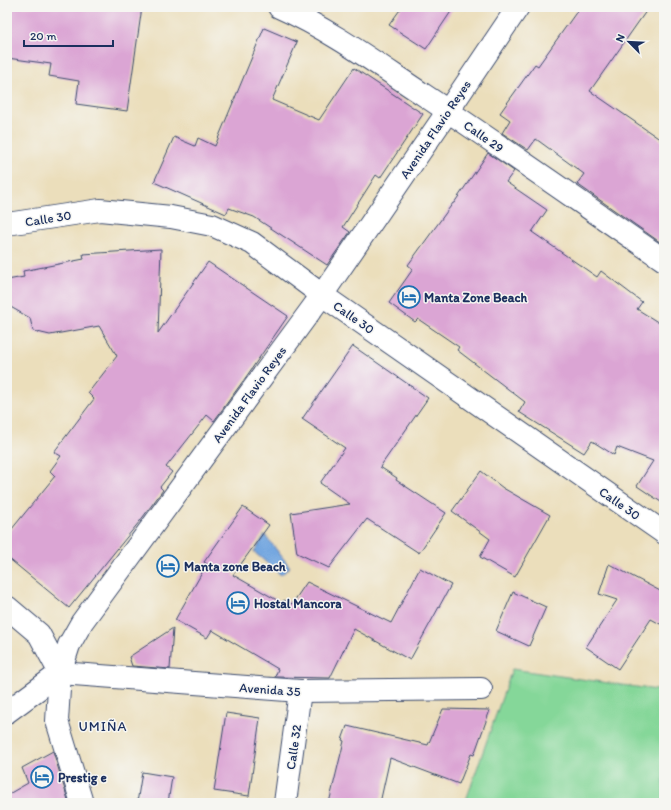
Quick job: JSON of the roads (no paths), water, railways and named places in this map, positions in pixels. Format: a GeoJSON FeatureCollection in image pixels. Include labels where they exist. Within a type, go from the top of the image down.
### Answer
{"type":"FeatureCollection","features":[{"type":"Feature","properties":{"kind":"street","name":"Calle 29"},"geometry":{"type":"LineString","coordinates":[[280,7],[300,16],[334,35],[448,111],[664,260]]}},
{"type":"Feature","properties":{"kind":"street","name":"Avenida Flavio Reyes"},"geometry":{"type":"LineString","coordinates":[[82,803],[57,721],[60,673],[69,645],[82,622],[322,295],[518,7]]}},
{"type":"Feature","properties":{"kind":"street","name":"Calle 30"},"geometry":{"type":"LineString","coordinates":[[7,224],[100,210],[171,217],[212,225],[252,243],[322,295],[664,533]]}},
{"type":"Feature","properties":{"kind":"street"},"geometry":{"type":"LineString","coordinates":[[7,607],[39,634],[60,673],[7,712]]}},
{"type":"Feature","properties":{"kind":"street","name":"Avenida 35"},"geometry":{"type":"LineString","coordinates":[[60,673],[300,691],[481,689]]}},
{"type":"Feature","properties":{"kind":"street","name":"Calle 32"},"geometry":{"type":"LineString","coordinates":[[285,803],[300,691]]}},
{"type":"Feature","properties":{"kind":"water"},"geometry":{"type":"Polygon","coordinates":[[[265,535],[290,567],[281,575],[254,552],[265,535]]]}},
{"type":"Feature","properties":{"kind":"place","name":"Manta Zone Beach"},"geometry":{"type":"Point","coordinates":[409,297]}},
{"type":"Feature","properties":{"kind":"place","name":"Manta zone Beach"},"geometry":{"type":"Point","coordinates":[168,566]}},
{"type":"Feature","properties":{"kind":"place","name":"Hostal Mancora"},"geometry":{"type":"Point","coordinates":[238,603]}},
{"type":"Feature","properties":{"kind":"place","name":"Prestig e"},"geometry":{"type":"Point","coordinates":[42,777]}},
{"type":"Feature","properties":{"kind":"district","name":"UMIÑA"},"geometry":{"type":"Point","coordinates":[103,726]}}]}
